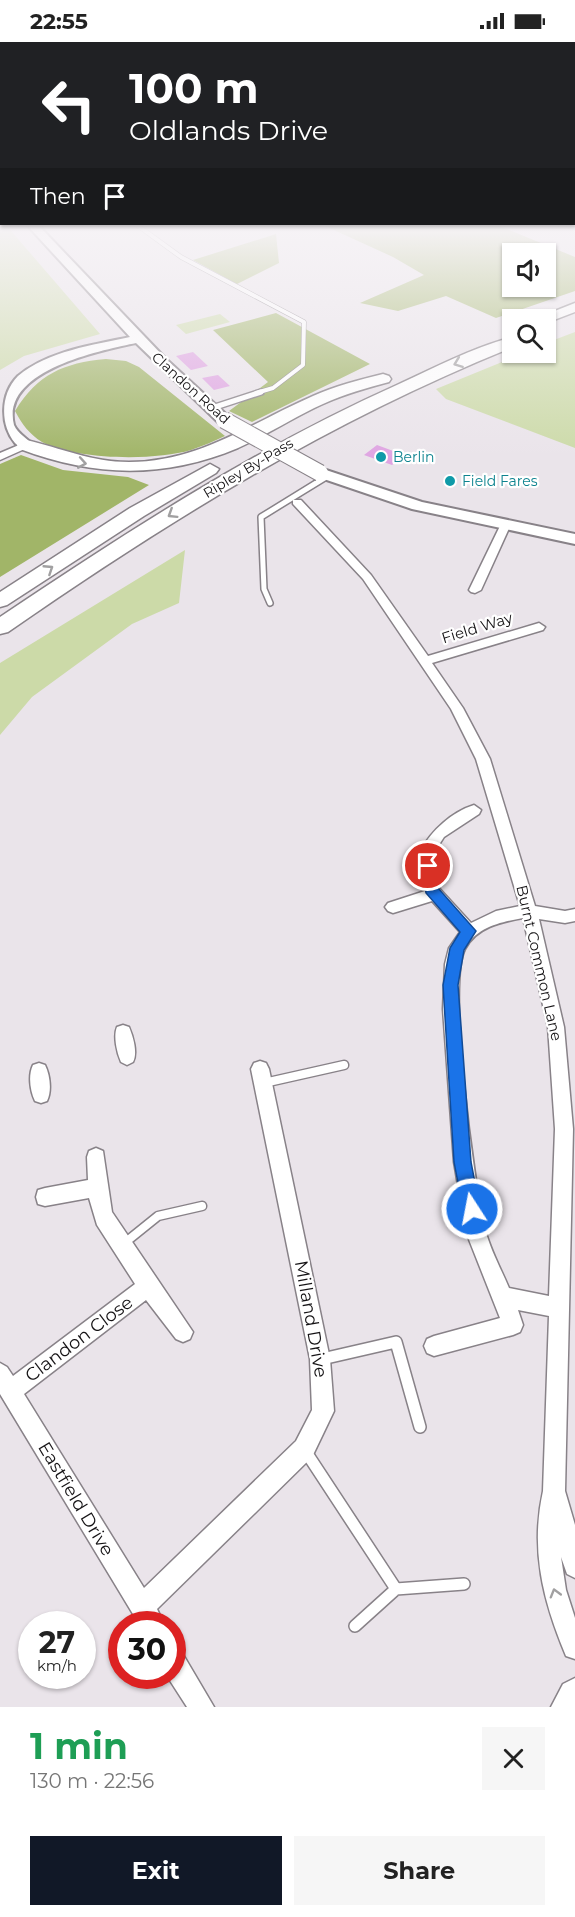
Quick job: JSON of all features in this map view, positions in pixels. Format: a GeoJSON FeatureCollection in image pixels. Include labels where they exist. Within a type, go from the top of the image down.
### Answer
{"type":"FeatureCollection","features":[{"type":"Feature","properties":{"kind":"highway"},"geometry":{"type":"LineString","coordinates":[[556,314],[575,307]]}},
{"type":"Feature","properties":{"kind":"highway"},"geometry":{"type":"LineString","coordinates":[[556,327],[575,320]]}},
{"type":"Feature","properties":{"kind":"highway"},"geometry":{"type":"LineString","coordinates":[[424,361],[502,332]]}},
{"type":"Feature","properties":{"kind":"highway","name":"Ripley By-Pass"},"geometry":{"type":"LineString","coordinates":[[0,627],[168,516],[292,442],[400,387],[502,346]]}},
{"type":"Feature","properties":{"kind":"highway","name":"Ripley By-Pass"},"geometry":{"type":"LineString","coordinates":[[0,601],[137,512],[238,452],[388,376],[318,400],[218,450],[168,464],[134,468],[83,464],[63,460],[26,445]]}},
{"type":"Feature","properties":{"kind":"main road","name":"Clandon Road"},"geometry":{"type":"LineString","coordinates":[[105,303],[209,409],[263,444],[323,475],[418,506],[575,539]]}},
{"type":"Feature","properties":{"kind":"main road"},"geometry":{"type":"LineString","coordinates":[[26,445],[15,438],[5,421],[6,403],[11,391],[36,369],[54,361],[136,336]]}},
{"type":"Feature","properties":{"kind":"main road"},"geometry":{"type":"LineString","coordinates":[[0,386],[21,369],[50,355],[136,336]]}},
{"type":"Feature","properties":{"kind":"main road"},"geometry":{"type":"LineString","coordinates":[[99,348],[134,355],[184,384]]}},
{"type":"Feature","properties":{"kind":"main road"},"geometry":{"type":"LineString","coordinates":[[569,1707],[575,1696]]}},
{"type":"Feature","properties":{"kind":"street"},"geometry":{"type":"LineString","coordinates":[[0,457],[26,445]]}},
{"type":"Feature","properties":{"kind":"street","name":"Burnt Common Lane"},"geometry":{"type":"LineString","coordinates":[[296,499],[367,577],[457,708],[483,759],[530,911],[556,1026],[561,1078],[564,1129],[554,1491],[548,1513],[552,1582],[564,1625],[575,1647]]}},
{"type":"Feature","properties":{"kind":"street"},"geometry":{"type":"LineString","coordinates":[[475,590],[506,526]]}},
{"type":"Feature","properties":{"kind":"street","name":"Field Way"},"geometry":{"type":"LineString","coordinates":[[425,661],[538,627]]}},
{"type":"Feature","properties":{"kind":"street"},"geometry":{"type":"LineString","coordinates":[[469,931],[431,890],[428,850],[439,833],[474,810]]}},
{"type":"Feature","properties":{"kind":"street"},"geometry":{"type":"LineString","coordinates":[[393,907],[435,894]]}},
{"type":"Feature","properties":{"kind":"street"},"geometry":{"type":"LineString","coordinates":[[434,1346],[513,1325],[476,1232],[463,1162],[450,985],[457,948],[469,931],[496,917],[530,911],[565,917],[575,915]]}},
{"type":"Feature","properties":{"kind":"street"},"geometry":{"type":"LineString","coordinates":[[123,1032],[127,1057]]}},
{"type":"Feature","properties":{"kind":"street"},"geometry":{"type":"LineString","coordinates":[[39,1071],[41,1095]]}},
{"type":"Feature","properties":{"kind":"street","name":"Milland Drive"},"geometry":{"type":"LineString","coordinates":[[152,1611],[304,1449],[323,1411],[320,1359],[262,1076]]}},
{"type":"Feature","properties":{"kind":"street","name":"Clandon Close"},"geometry":{"type":"LineString","coordinates":[[96,1157],[98,1187],[104,1218],[148,1286],[183,1332]]}},
{"type":"Feature","properties":{"kind":"street"},"geometry":{"type":"LineString","coordinates":[[45,1197],[98,1187]]}},
{"type":"Feature","properties":{"kind":"street","name":"Clandon Close"},"geometry":{"type":"LineString","coordinates":[[5,1382],[148,1286]]}},
{"type":"Feature","properties":{"kind":"street"},"geometry":{"type":"LineString","coordinates":[[503,1297],[559,1308]]}},
{"type":"Feature","properties":{"kind":"street","name":"Eastfield Drive"},"geometry":{"type":"LineString","coordinates":[[5,1382],[144,1611]]}},
{"type":"Feature","properties":{"kind":"street","name":"Burnt Common Lane"},"geometry":{"type":"LineString","coordinates":[[554,1491],[575,1566]]}},
{"type":"Feature","properties":{"kind":"street"},"geometry":{"type":"LineString","coordinates":[[186,1683],[201,1707]]}},
{"type":"Feature","properties":{"kind":"lane"},"geometry":{"type":"LineString","coordinates":[[209,409],[273,388],[303,365],[304,322],[267,303]]}},
{"type":"Feature","properties":{"kind":"lane"},"geometry":{"type":"LineString","coordinates":[[270,603],[264,590],[261,517],[296,499],[323,475]]}},
{"type":"Feature","properties":{"kind":"lane"},"geometry":{"type":"LineString","coordinates":[[262,1076],[344,1065]]}},
{"type":"Feature","properties":{"kind":"lane"},"geometry":{"type":"LineString","coordinates":[[122,1246],[158,1216],[202,1206]]}},
{"type":"Feature","properties":{"kind":"lane"},"geometry":{"type":"LineString","coordinates":[[320,1359],[396,1342],[420,1427]]}},
{"type":"Feature","properties":{"kind":"lane"},"geometry":{"type":"LineString","coordinates":[[304,1449],[396,1589]]}},
{"type":"Feature","properties":{"kind":"lane"},"geometry":{"type":"LineString","coordinates":[[356,1626],[396,1589],[464,1584]]}},
{"type":"Feature","properties":{"kind":"green space"},"geometry":{"type":"Polygon","coordinates":[[[0,303],[73,303],[100,334],[24,356],[0,370],[0,303]]]}},
{"type":"Feature","properties":{"kind":"green space"},"geometry":{"type":"Polygon","coordinates":[[[360,303],[425,303],[398,311],[360,303]]]}},
{"type":"Feature","properties":{"kind":"green space"},"geometry":{"type":"Polygon","coordinates":[[[461,303],[541,303],[522,309],[502,309],[502,316],[496,318],[461,303]]]}},
{"type":"Feature","properties":{"kind":"green space"},"geometry":{"type":"Polygon","coordinates":[[[276,313],[370,364],[252,422],[229,411],[268,382],[213,330],[276,313]]]}},
{"type":"Feature","properties":{"kind":"green space"},"geometry":{"type":"Polygon","coordinates":[[[220,314],[230,322],[186,334],[176,325],[220,314]]]}},
{"type":"Feature","properties":{"kind":"green space"},"geometry":{"type":"Polygon","coordinates":[[[575,332],[575,448],[446,399],[436,389],[502,362],[556,363],[556,339],[575,332]]]}},
{"type":"Feature","properties":{"kind":"green space"},"geometry":{"type":"Polygon","coordinates":[[[106,359],[126,361],[139,367],[225,436],[175,454],[137,457],[74,452],[57,448],[37,439],[15,411],[24,398],[43,379],[64,367],[106,359]]]}},
{"type":"Feature","properties":{"kind":"green space"},"geometry":{"type":"Polygon","coordinates":[[[21,455],[63,470],[128,477],[149,485],[0,577],[0,464],[21,455]]]}},
{"type":"Feature","properties":{"kind":"green space"},"geometry":{"type":"Polygon","coordinates":[[[185,550],[179,603],[132,624],[32,697],[0,735],[0,663],[185,550]]]}},
{"type":"Feature","properties":{"kind":"building"},"geometry":{"type":"Polygon","coordinates":[[[193,352],[208,366],[191,370],[176,356],[193,352]]]}},
{"type":"Feature","properties":{"kind":"building"},"geometry":{"type":"Polygon","coordinates":[[[218,375],[230,386],[214,390],[202,378],[218,375]]]}},
{"type":"Feature","properties":{"kind":"building","name":"Berlin"},"geometry":{"type":"Polygon","coordinates":[[[377,445],[404,455],[392,465],[364,455],[377,445]]]}},
{"type":"Feature","properties":{"kind":"place","name":"Berlin"},"geometry":{"type":"Point","coordinates":[381,457]}},
{"type":"Feature","properties":{"kind":"place","name":"Field Fares"},"geometry":{"type":"Point","coordinates":[450,481]}},
{"type":"Feature","properties":{"kind":"route"},"geometry":{"type":"LineString","coordinates":[[428,866],[431,890],[469,931],[457,948],[450,985],[463,1162],[472,1209]]}}]}
